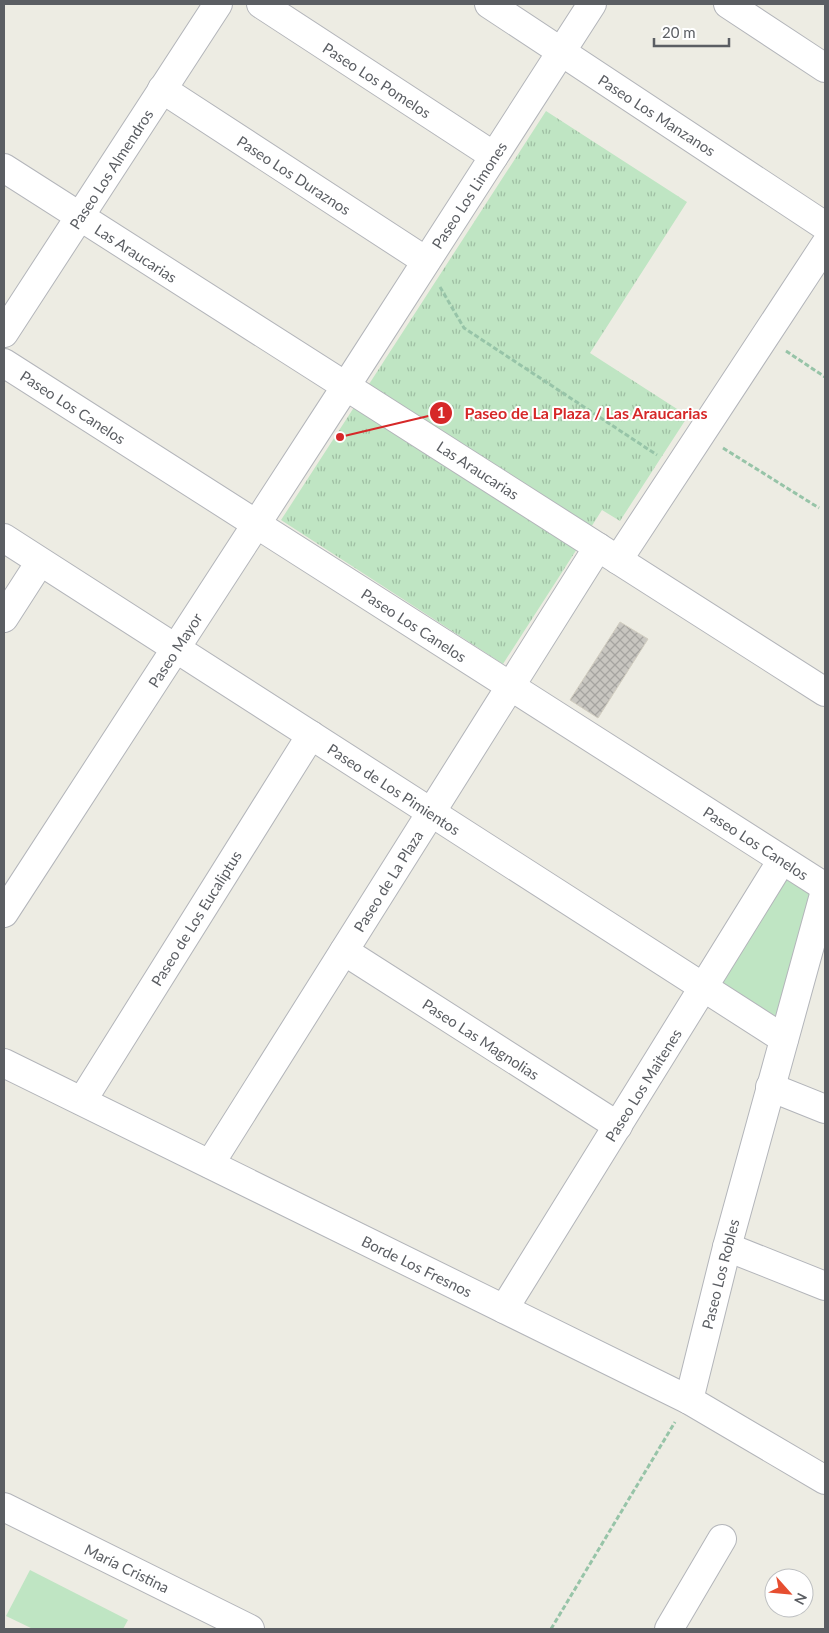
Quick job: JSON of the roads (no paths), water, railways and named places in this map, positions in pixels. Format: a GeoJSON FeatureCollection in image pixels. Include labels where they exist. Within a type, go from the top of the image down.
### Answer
{"type":"FeatureCollection","features":[{"type":"Feature","properties":{"kind":"street","name":"Paseo Los Almendros"},"geometry":{"type":"LineString","coordinates":[[4,334],[218,4]]}},
{"type":"Feature","properties":{"kind":"street","name":"Paseo Los Pomelos"},"geometry":{"type":"LineString","coordinates":[[261,4],[494,156]]}},
{"type":"Feature","properties":{"kind":"street","name":"Paseo Los Manzanos"},"geometry":{"type":"LineString","coordinates":[[490,4],[825,226]]}},
{"type":"Feature","properties":{"kind":"street","name":"Paseo Los Limones"},"geometry":{"type":"LineString","coordinates":[[346,386],[592,4]]}},
{"type":"Feature","properties":{"kind":"street"},"geometry":{"type":"LineString","coordinates":[[728,4],[825,68]]}},
{"type":"Feature","properties":{"kind":"street","name":"Paseo Los Duraznos"},"geometry":{"type":"LineString","coordinates":[[162,89],[426,262]]}},
{"type":"Feature","properties":{"kind":"street","name":"Las Araucarias"},"geometry":{"type":"LineString","coordinates":[[4,168],[825,692]]}},
{"type":"Feature","properties":{"kind":"street","name":"Paseo de La Plaza"},"geometry":{"type":"LineString","coordinates":[[210,1164],[511,687],[608,554],[678,469],[825,245]]}},
{"type":"Feature","properties":{"kind":"street","name":"Paseo Los Canelos"},"geometry":{"type":"LineString","coordinates":[[4,363],[825,889]]}},
{"type":"Feature","properties":{"kind":"street","name":"Paseo Mayor"},"geometry":{"type":"LineString","coordinates":[[4,910],[346,386]]}},
{"type":"Feature","properties":{"kind":"street","name":"Paseo de Los Pimientos"},"geometry":{"type":"LineString","coordinates":[[4,538],[784,1039]]}},
{"type":"Feature","properties":{"kind":"street"},"geometry":{"type":"LineString","coordinates":[[4,618],[40,562]]}},
{"type":"Feature","properties":{"kind":"street","name":"Paseo de Los Eucaliptus"},"geometry":{"type":"LineString","coordinates":[[82,1101],[311,735]]}},
{"type":"Feature","properties":{"kind":"street","name":"Paseo Los Maitenes"},"geometry":{"type":"LineString","coordinates":[[504,1309],[782,860]]}},
{"type":"Feature","properties":{"kind":"street","name":"Paseo Los Robles"},"geometry":{"type":"LineString","coordinates":[[689,1400],[727,1247],[825,889]]}},
{"type":"Feature","properties":{"kind":"street","name":"Paseo Las Magnolias"},"geometry":{"type":"LineString","coordinates":[[344,952],[618,1126]]}},
{"type":"Feature","properties":{"kind":"street","name":"Borde Los Fresnos"},"geometry":{"type":"LineString","coordinates":[[4,1063],[689,1400],[825,1480]]}},
{"type":"Feature","properties":{"kind":"street"},"geometry":{"type":"LineString","coordinates":[[770,1086],[825,1108]]}},
{"type":"Feature","properties":{"kind":"street"},"geometry":{"type":"LineString","coordinates":[[727,1247],[825,1286]]}},
{"type":"Feature","properties":{"kind":"street","name":"María Cristina"},"geometry":{"type":"LineString","coordinates":[[4,1507],[250,1629]]}},
{"type":"Feature","properties":{"kind":"street"},"geometry":{"type":"LineString","coordinates":[[669,1629],[722,1539]]}},
{"type":"Feature","properties":{"kind":"place","name":"Paseo de La Plaza / Las Araucarias"},"geometry":{"type":"Point","coordinates":[340,437]}}]}
